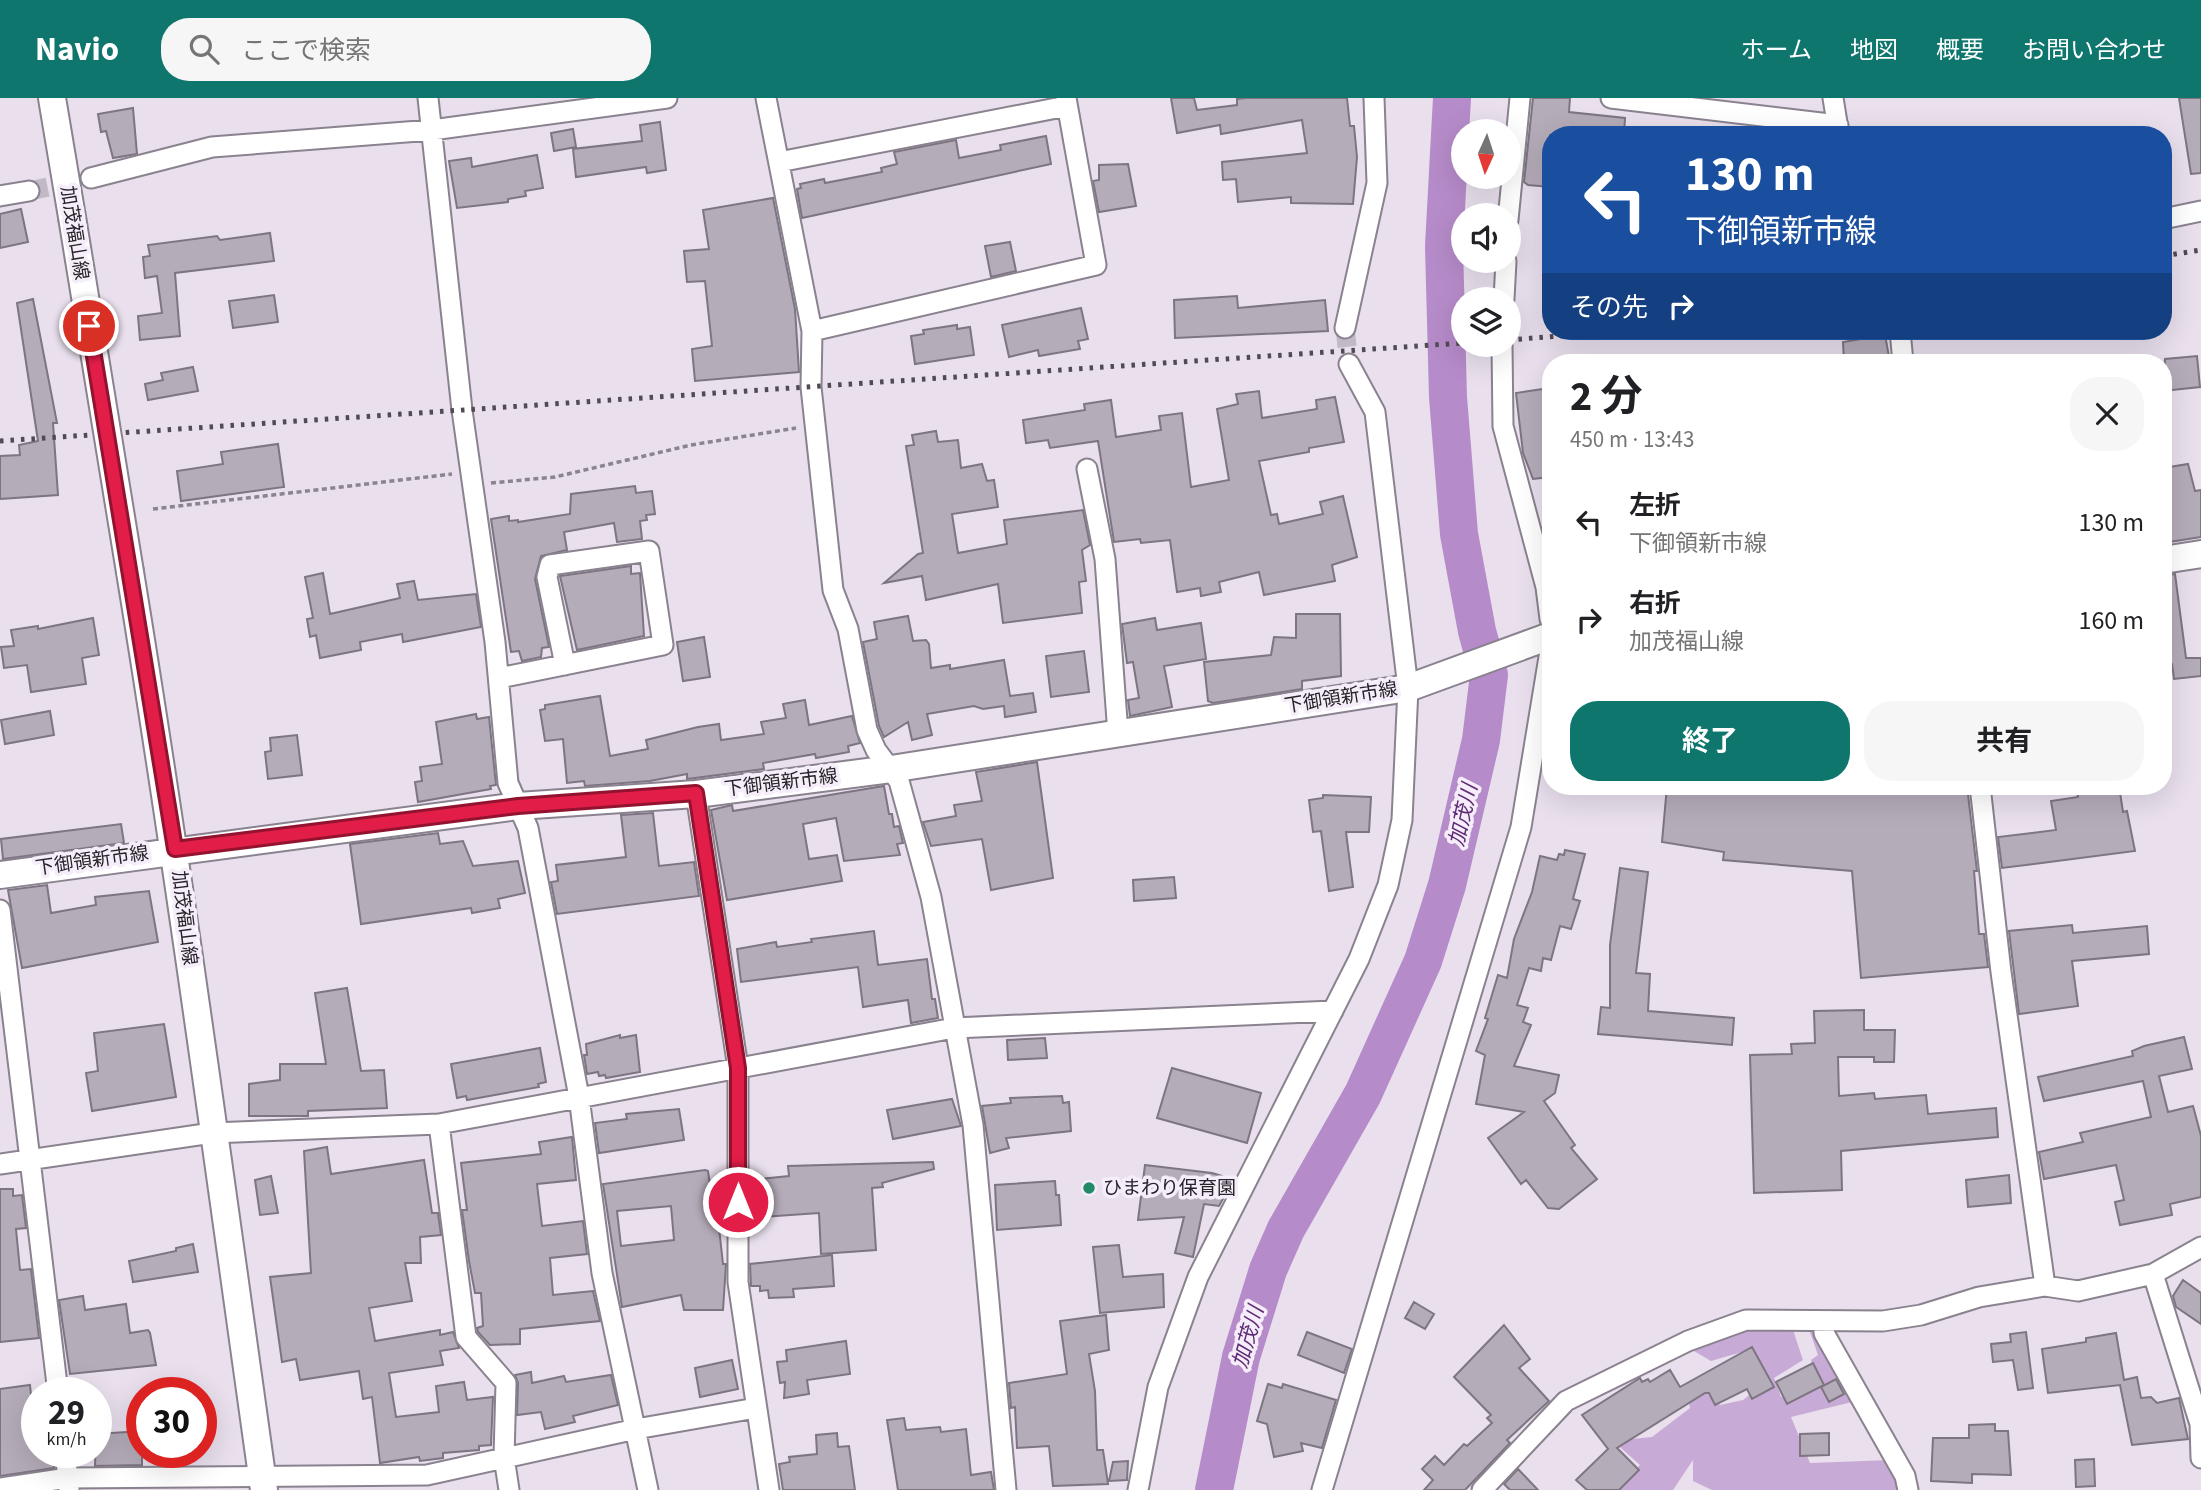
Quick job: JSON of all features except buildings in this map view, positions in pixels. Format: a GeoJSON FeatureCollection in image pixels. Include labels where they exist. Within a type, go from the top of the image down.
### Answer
{"type":"FeatureCollection","features":[{"type":"Feature","properties":{"kind":"main road","name":"加茂福山線"},"geometry":{"type":"LineString","coordinates":[[52,98],[175,849],[212,1133],[264,1484]]}},
{"type":"Feature","properties":{"kind":"main road"},"geometry":{"type":"LineString","coordinates":[[2172,559],[2201,554]]}},
{"type":"Feature","properties":{"kind":"main road","name":"下御領新市線"},"geometry":{"type":"LineString","coordinates":[[0,874],[518,806],[696,793],[891,769],[1416,685],[1542,645]]}},
{"type":"Feature","properties":{"kind":"street"},"geometry":{"type":"LineString","coordinates":[[428,98],[472,479],[499,678],[509,783],[528,828],[579,1097],[602,1273],[648,1490]]}},
{"type":"Feature","properties":{"kind":"street"},"geometry":{"type":"LineString","coordinates":[[91,178],[212,147],[432,130],[667,98]]}},
{"type":"Feature","properties":{"kind":"street"},"geometry":{"type":"LineString","coordinates":[[766,98],[812,331],[816,425],[833,590],[848,629],[867,730],[876,750],[899,781],[931,897],[973,1125],[1006,1490]]}},
{"type":"Feature","properties":{"kind":"street"},"geometry":{"type":"LineString","coordinates":[[1345,328],[1377,183],[1374,98]]}},
{"type":"Feature","properties":{"kind":"street"},"geometry":{"type":"LineString","coordinates":[[1510,203],[1520,98]]}},
{"type":"Feature","properties":{"kind":"street"},"geometry":{"type":"LineString","coordinates":[[1611,98],[1810,126]]}},
{"type":"Feature","properties":{"kind":"street"},"geometry":{"type":"LineString","coordinates":[[1833,98],[1838,126]]}},
{"type":"Feature","properties":{"kind":"street"},"geometry":{"type":"LineString","coordinates":[[779,162],[1067,102],[1096,265],[812,331]]}},
{"type":"Feature","properties":{"kind":"street"},"geometry":{"type":"LineString","coordinates":[[0,196],[29,191]]}},
{"type":"Feature","properties":{"kind":"street"},"geometry":{"type":"LineString","coordinates":[[2172,217],[2201,211]]}},
{"type":"Feature","properties":{"kind":"street"},"geometry":{"type":"LineString","coordinates":[[1502,357],[1503,426],[1542,572]]}},
{"type":"Feature","properties":{"kind":"street"},"geometry":{"type":"LineString","coordinates":[[1138,1490],[1158,1387],[1198,1277],[1359,959],[1388,885],[1402,820],[1416,685],[1375,412],[1349,364]]}},
{"type":"Feature","properties":{"kind":"street"},"geometry":{"type":"LineString","coordinates":[[1087,469],[1105,559],[1118,734]]}},
{"type":"Feature","properties":{"kind":"street"},"geometry":{"type":"LineString","coordinates":[[499,678],[565,665],[663,645],[649,551],[550,565],[547,577],[565,665]]}},
{"type":"Feature","properties":{"kind":"street"},"geometry":{"type":"LineString","coordinates":[[1322,1490],[1521,827],[1542,660]]}},
{"type":"Feature","properties":{"kind":"street"},"geometry":{"type":"LineString","coordinates":[[696,793],[738,1068],[738,1282],[768,1490]]}},
{"type":"Feature","properties":{"kind":"street"},"geometry":{"type":"LineString","coordinates":[[1981,795],[2001,972],[2045,1286]]}},
{"type":"Feature","properties":{"kind":"street"},"geometry":{"type":"LineString","coordinates":[[0,911],[56,1377]]}},
{"type":"Feature","properties":{"kind":"street"},"geometry":{"type":"LineString","coordinates":[[0,1164],[212,1133],[439,1124],[954,1028],[1332,1011]]}},
{"type":"Feature","properties":{"kind":"street"},"geometry":{"type":"LineString","coordinates":[[439,1124],[466,1337],[506,1383],[504,1457],[509,1490]]}},
{"type":"Feature","properties":{"kind":"street"},"geometry":{"type":"LineString","coordinates":[[1482,1490],[1566,1401],[1688,1341],[1746,1320],[1884,1321],[1922,1315],[1979,1297],[2045,1286],[2078,1291],[2153,1274],[2201,1247]]}},
{"type":"Feature","properties":{"kind":"street"},"geometry":{"type":"LineString","coordinates":[[2153,1274],[2200,1424],[2201,1458]]}},
{"type":"Feature","properties":{"kind":"street"},"geometry":{"type":"LineString","coordinates":[[1824,1321],[1824,1334],[1905,1476],[1908,1490]]}},
{"type":"Feature","properties":{"kind":"street"},"geometry":{"type":"LineString","coordinates":[[0,1488],[69,1484],[264,1484],[427,1475],[636,1429],[757,1408]]}},
{"type":"Feature","properties":{"kind":"path"},"geometry":{"type":"LineString","coordinates":[[153,509],[472,479],[555,477],[691,445],[816,425]]}},
{"type":"Feature","properties":{"kind":"shaded area"},"geometry":{"type":"Polygon","coordinates":[[[1747,1326],[1792,1327],[1803,1360],[1774,1378],[1781,1397],[1817,1384],[1811,1360],[1818,1355],[1810,1332],[1819,1332],[1856,1401],[1791,1417],[1810,1463],[1890,1460],[1899,1490],[1712,1490],[1693,1481],[1693,1460],[1673,1490],[1615,1490],[1640,1465],[1613,1441],[1652,1437],[1690,1408],[1686,1388],[1702,1389],[1720,1405],[1743,1400],[1761,1386],[1752,1349],[1711,1361],[1694,1351],[1747,1326]]]}},
{"type":"Feature","properties":{"kind":"waterway","name":"加茂川"},"geometry":{"type":"LineString","coordinates":[[1214,1490],[1241,1357],[1268,1270],[1286,1229],[1363,1094],[1423,961],[1447,885],[1481,740],[1489,675],[1477,631],[1459,534],[1448,397],[1444,246],[1452,98]]}},
{"type":"Feature","properties":{"kind":"tunnel"},"geometry":{"type":"LineString","coordinates":[[29,191],[91,178]]}},
{"type":"Feature","properties":{"kind":"tunnel"},"geometry":{"type":"LineString","coordinates":[[1345,328],[1349,364]]}},
{"type":"Feature","properties":{"kind":"railway"},"geometry":{"type":"LineString","coordinates":[[2172,255],[2201,250]]}},
{"type":"Feature","properties":{"kind":"railway"},"geometry":{"type":"LineString","coordinates":[[1521,339],[1542,337]]}},
{"type":"Feature","properties":{"kind":"railway"},"geometry":{"type":"LineString","coordinates":[[0,441],[1451,344]]}},
{"type":"Feature","properties":{"kind":"place","name":"ひまわり保育園"},"geometry":{"type":"Point","coordinates":[1089,1188]}},
{"type":"Feature","properties":{"kind":"route"},"geometry":{"type":"LineString","coordinates":[[89,326],[175,849],[518,806],[696,793],[738,1068],[738,1202]]}}]}
